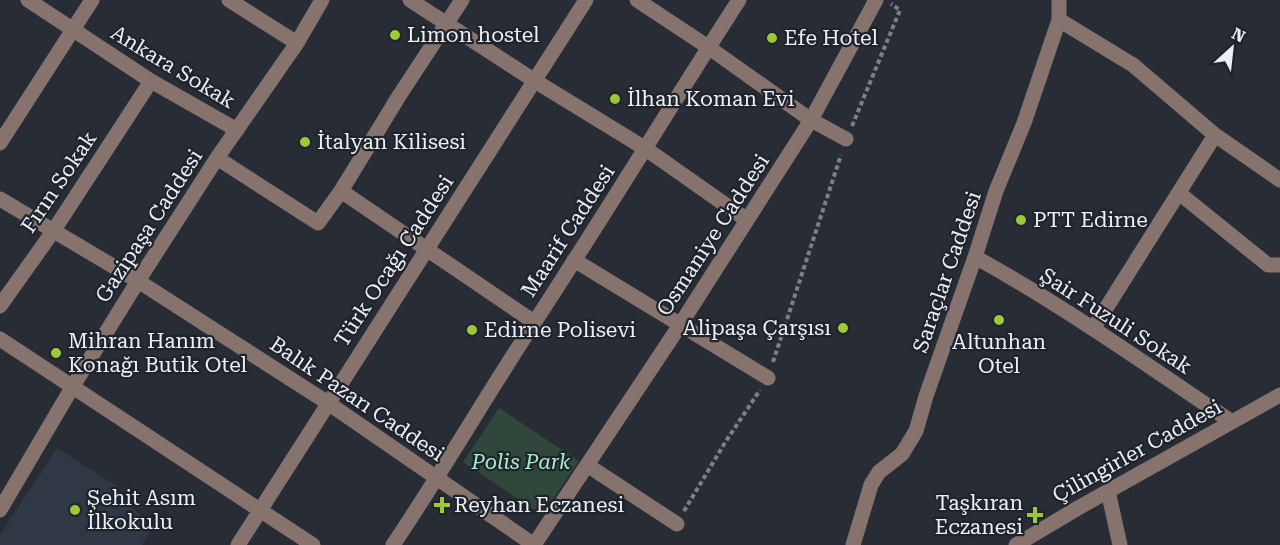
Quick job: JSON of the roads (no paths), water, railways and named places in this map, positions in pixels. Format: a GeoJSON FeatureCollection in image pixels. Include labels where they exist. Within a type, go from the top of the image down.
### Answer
{"type":"FeatureCollection","features":[{"type":"Feature","properties":{"kind":"street","name":"Ankara Sokak"},"geometry":{"type":"LineString","coordinates":[[28,0],[151,81],[237,130]]}},
{"type":"Feature","properties":{"kind":"street"},"geometry":{"type":"LineString","coordinates":[[0,143],[92,0]]}},
{"type":"Feature","properties":{"kind":"street"},"geometry":{"type":"LineString","coordinates":[[229,0],[297,43]]}},
{"type":"Feature","properties":{"kind":"street","name":"Gazipaşa Caddesi"},"geometry":{"type":"LineString","coordinates":[[0,510],[4,493],[217,158],[297,43],[322,0]]}},
{"type":"Feature","properties":{"kind":"street"},"geometry":{"type":"LineString","coordinates":[[410,0],[646,149],[747,220]]}},
{"type":"Feature","properties":{"kind":"street"},"geometry":{"type":"LineString","coordinates":[[217,158],[318,224],[462,0]]}},
{"type":"Feature","properties":{"kind":"street","name":"Türk Ocağı Caddesi"},"geometry":{"type":"LineString","coordinates":[[238,545],[586,0]]}},
{"type":"Feature","properties":{"kind":"street"},"geometry":{"type":"LineString","coordinates":[[637,0],[812,120],[846,139]]}},
{"type":"Feature","properties":{"kind":"street","name":"Maarif Caddesi"},"geometry":{"type":"LineString","coordinates":[[393,545],[739,0]]}},
{"type":"Feature","properties":{"kind":"street","name":"Osmaniye Caddesi"},"geometry":{"type":"LineString","coordinates":[[534,545],[812,120],[876,0]]}},
{"type":"Feature","properties":{"kind":"street","name":"Saraçlar Caddesi"},"geometry":{"type":"LineString","coordinates":[[853,545],[875,478],[879,472],[902,454],[916,431],[996,191],[1024,123],[1059,20],[1059,0]]}},
{"type":"Feature","properties":{"kind":"street"},"geometry":{"type":"LineString","coordinates":[[1059,20],[1133,65],[1215,135],[1280,180]]}},
{"type":"Feature","properties":{"kind":"street","name":"Fırın Sokak"},"geometry":{"type":"LineString","coordinates":[[0,306],[54,230],[151,81]]}},
{"type":"Feature","properties":{"kind":"street"},"geometry":{"type":"LineString","coordinates":[[1093,329],[1215,135]]}},
{"type":"Feature","properties":{"kind":"street"},"geometry":{"type":"LineString","coordinates":[[341,191],[534,322]]}},
{"type":"Feature","properties":{"kind":"street"},"geometry":{"type":"LineString","coordinates":[[1179,193],[1268,265],[1280,265]]}},
{"type":"Feature","properties":{"kind":"street","name":"Balık Pazarı Caddesi"},"geometry":{"type":"LineString","coordinates":[[0,199],[138,281],[328,403],[534,545]]}},
{"type":"Feature","properties":{"kind":"street","name":"Şair Fuzuli Sokak"},"geometry":{"type":"LineString","coordinates":[[975,257],[1010,276],[1093,329],[1232,422]]}},
{"type":"Feature","properties":{"kind":"street"},"geometry":{"type":"LineString","coordinates":[[574,260],[768,378]]}},
{"type":"Feature","properties":{"kind":"street"},"geometry":{"type":"LineString","coordinates":[[0,339],[314,545]]}},
{"type":"Feature","properties":{"kind":"street","name":"Çilingirler Caddesi"},"geometry":{"type":"LineString","coordinates":[[1016,545],[1280,395]]}},
{"type":"Feature","properties":{"kind":"street"},"geometry":{"type":"LineString","coordinates":[[587,465],[677,524]]}},
{"type":"Feature","properties":{"kind":"street"},"geometry":{"type":"LineString","coordinates":[[1108,491],[1120,545]]}},
{"type":"Feature","properties":{"kind":"place","name":"Limon hostel"},"geometry":{"type":"Point","coordinates":[395,35]}},
{"type":"Feature","properties":{"kind":"place","name":"Efe Hotel"},"geometry":{"type":"Point","coordinates":[772,38]}},
{"type":"Feature","properties":{"kind":"place","name":"İlhan Koman Evi"},"geometry":{"type":"Point","coordinates":[615,99]}},
{"type":"Feature","properties":{"kind":"place","name":"İtalyan Kilisesi"},"geometry":{"type":"Point","coordinates":[305,142]}},
{"type":"Feature","properties":{"kind":"place","name":"PTT Edirne"},"geometry":{"type":"Point","coordinates":[1021,220]}},
{"type":"Feature","properties":{"kind":"place","name":"Altunhan Otel"},"geometry":{"type":"Point","coordinates":[999,320]}},
{"type":"Feature","properties":{"kind":"place","name":"Alipaşa Çarşısı"},"geometry":{"type":"Point","coordinates":[843,328]}},
{"type":"Feature","properties":{"kind":"place","name":"Edirne Polisevi"},"geometry":{"type":"Point","coordinates":[472,330]}},
{"type":"Feature","properties":{"kind":"place","name":"Mihran Hanım Konağı Butik Otel"},"geometry":{"type":"Point","coordinates":[56,353]}},
{"type":"Feature","properties":{"kind":"place","name":"Reyhan Eczanesi"},"geometry":{"type":"Point","coordinates":[442,505]}},
{"type":"Feature","properties":{"kind":"place","name":"Şehit Asım İlkokulu"},"geometry":{"type":"Point","coordinates":[75,510]}},
{"type":"Feature","properties":{"kind":"place","name":"Taşkıran Eczanesi"},"geometry":{"type":"Point","coordinates":[1035,515]}},
{"type":"Feature","properties":{"kind":"park label","name":"Polis Park"},"geometry":{"type":"Point","coordinates":[521,462]}}]}
